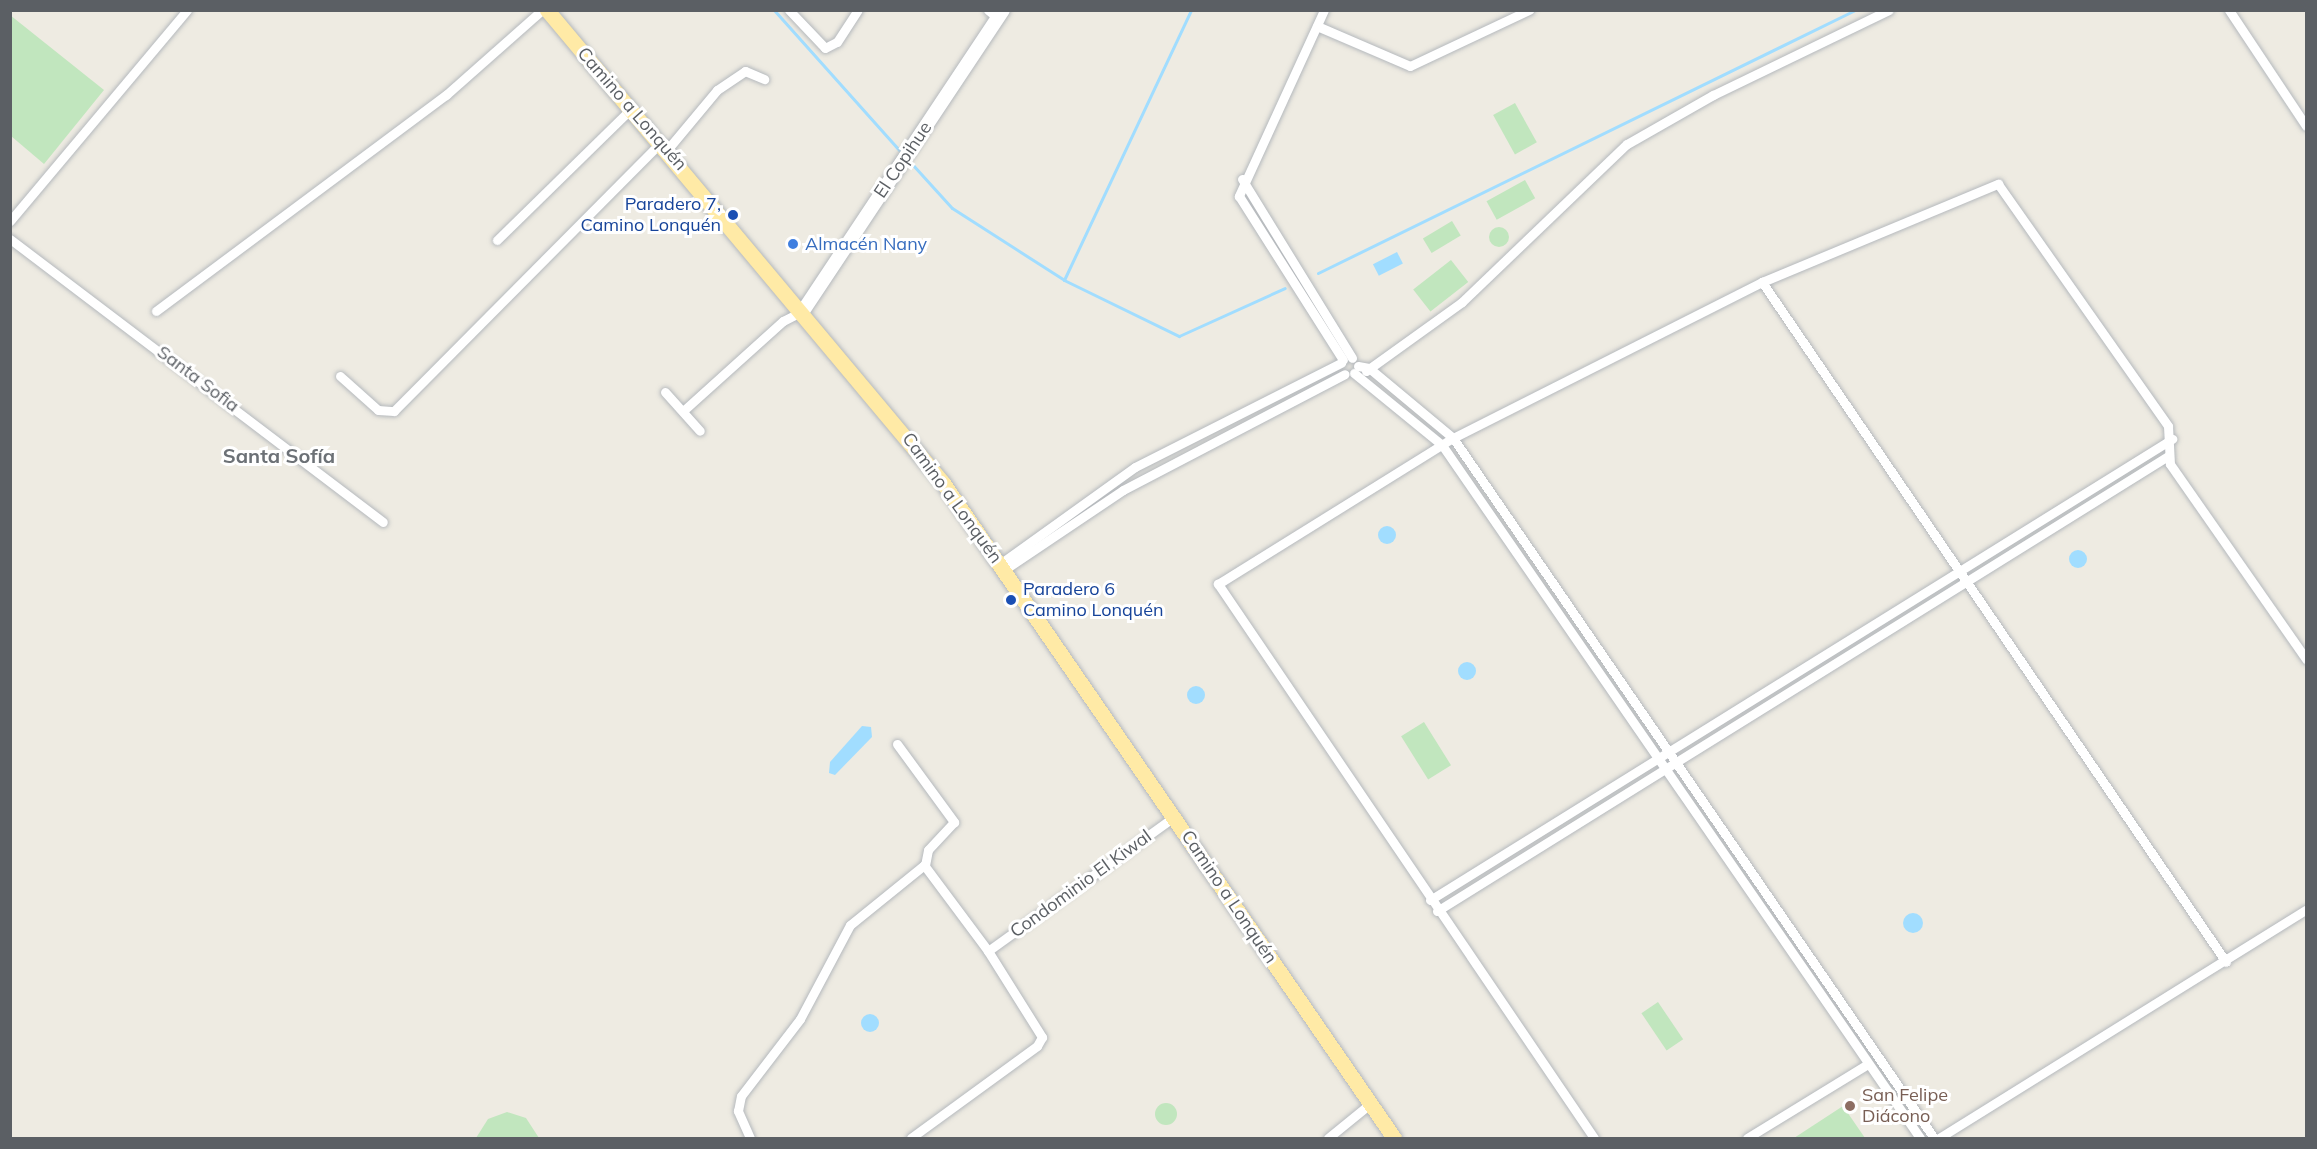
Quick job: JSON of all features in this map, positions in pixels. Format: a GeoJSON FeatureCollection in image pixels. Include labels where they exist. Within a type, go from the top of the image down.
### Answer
{"type":"FeatureCollection","features":[{"type":"Feature","properties":{"kind":"main road","name":"Camino a Lonquén"},"geometry":{"type":"LineString","coordinates":[[547,10],[803,310],[932,468],[1394,1138]]}},
{"type":"Feature","properties":{"kind":"main road","name":"El Copihue"},"geometry":{"type":"LineString","coordinates":[[803,310],[997,13]]}},
{"type":"Feature","properties":{"kind":"street"},"geometry":{"type":"LineString","coordinates":[[10,221],[187,10]]}},
{"type":"Feature","properties":{"kind":"street"},"geometry":{"type":"LineString","coordinates":[[156,311],[446,95],[542,10]]}},
{"type":"Feature","properties":{"kind":"street"},"geometry":{"type":"LineString","coordinates":[[789,10],[825,48],[837,42],[858,10]]}},
{"type":"Feature","properties":{"kind":"street"},"geometry":{"type":"LineString","coordinates":[[1324,10],[1242,179],[1242,202],[1354,372],[1442,445],[1866,1065],[1920,1138]]}},
{"type":"Feature","properties":{"kind":"street"},"geometry":{"type":"LineString","coordinates":[[1317,26],[1410,66],[1529,10]]}},
{"type":"Feature","properties":{"kind":"street"},"geometry":{"type":"LineString","coordinates":[[1002,567],[1129,486],[1354,372],[1369,368],[1462,302],[1628,144],[1713,95],[1889,10]]}},
{"type":"Feature","properties":{"kind":"street"},"geometry":{"type":"LineString","coordinates":[[2229,10],[2307,126]]}},
{"type":"Feature","properties":{"kind":"street"},"geometry":{"type":"LineString","coordinates":[[340,376],[378,410],[394,411],[664,146],[717,90],[746,71],[764,79]]}},
{"type":"Feature","properties":{"kind":"street"},"geometry":{"type":"LineString","coordinates":[[497,240],[632,108]]}},
{"type":"Feature","properties":{"kind":"street"},"geometry":{"type":"LineString","coordinates":[[1437,911],[1663,767],[2168,456],[2172,439],[2168,426],[1998,184],[1762,282],[1453,438],[1218,584],[1437,911],[1594,1138]]}},
{"type":"Feature","properties":{"kind":"street","name":"Santa Sofia"},"geometry":{"type":"LineString","coordinates":[[10,239],[383,522]]}},
{"type":"Feature","properties":{"kind":"street"},"geometry":{"type":"LineString","coordinates":[[1762,282],[1964,582],[2226,962]]}},
{"type":"Feature","properties":{"kind":"street"},"geometry":{"type":"LineString","coordinates":[[683,411],[783,321],[803,310]]}},
{"type":"Feature","properties":{"kind":"street"},"geometry":{"type":"LineString","coordinates":[[1345,360],[1354,372]]}},
{"type":"Feature","properties":{"kind":"street"},"geometry":{"type":"LineString","coordinates":[[1002,567],[1135,467],[1345,360]]}},
{"type":"Feature","properties":{"kind":"street"},"geometry":{"type":"LineString","coordinates":[[1369,368],[1453,438],[1934,1138]]}},
{"type":"Feature","properties":{"kind":"street"},"geometry":{"type":"LineString","coordinates":[[665,392],[700,431]]}},
{"type":"Feature","properties":{"kind":"street"},"geometry":{"type":"LineString","coordinates":[[1430,900],[1655,757],[2172,439]]}},
{"type":"Feature","properties":{"kind":"street"},"geometry":{"type":"LineString","coordinates":[[2168,456],[2307,659]]}},
{"type":"Feature","properties":{"kind":"street"},"geometry":{"type":"LineString","coordinates":[[897,744],[954,822],[928,850],[926,866],[1036,1021],[1042,1041],[910,1138]]}},
{"type":"Feature","properties":{"kind":"street","name":"Condominio El Kiwal"},"geometry":{"type":"LineString","coordinates":[[988,951],[1174,817]]}},
{"type":"Feature","properties":{"kind":"street"},"geometry":{"type":"LineString","coordinates":[[750,1138],[738,1111],[741,1096],[800,1019],[845,932],[926,866]]}},
{"type":"Feature","properties":{"kind":"street"},"geometry":{"type":"LineString","coordinates":[[1939,1138],[2307,910]]}},
{"type":"Feature","properties":{"kind":"street"},"geometry":{"type":"LineString","coordinates":[[1747,1138],[1866,1065]]}},
{"type":"Feature","properties":{"kind":"street"},"geometry":{"type":"LineString","coordinates":[[1328,1138],[1371,1103]]}},
{"type":"Feature","properties":{"kind":"green space"},"geometry":{"type":"Polygon","coordinates":[[[10,15],[104,90],[44,164],[11,136],[10,15]]]}},
{"type":"Feature","properties":{"kind":"green space"},"geometry":{"type":"Polygon","coordinates":[[[1515,103],[1537,142],[1515,154],[1493,115],[1515,103]]]}},
{"type":"Feature","properties":{"kind":"green space"},"geometry":{"type":"Polygon","coordinates":[[[1525,180],[1535,198],[1497,220],[1487,201],[1525,180]]]}},
{"type":"Feature","properties":{"kind":"green space"},"geometry":{"type":"Polygon","coordinates":[[[1452,221],[1461,236],[1432,253],[1423,239],[1452,221]]]}},
{"type":"Feature","properties":{"kind":"green space"},"geometry":{"type":"Polygon","coordinates":[[[1495,227],[1503,227],[1509,233],[1509,241],[1503,247],[1495,247],[1489,241],[1489,233],[1495,227]]]}},
{"type":"Feature","properties":{"kind":"green space"},"geometry":{"type":"Polygon","coordinates":[[[1451,260],[1468,282],[1430,312],[1413,290],[1451,260]]]}},
{"type":"Feature","properties":{"kind":"green space"},"geometry":{"type":"Polygon","coordinates":[[[1424,722],[1451,765],[1428,780],[1401,736],[1424,722]]]}},
{"type":"Feature","properties":{"kind":"green space"},"geometry":{"type":"Polygon","coordinates":[[[1658,1002],[1683,1039],[1667,1050],[1641,1013],[1658,1002]]]}},
{"type":"Feature","properties":{"kind":"green space"},"geometry":{"type":"Polygon","coordinates":[[[1166,1103],[1174,1106],[1177,1114],[1174,1122],[1166,1125],[1158,1122],[1155,1114],[1158,1106],[1166,1103]]]}},
{"type":"Feature","properties":{"kind":"green space"},"geometry":{"type":"Polygon","coordinates":[[[1843,1106],[1865,1138],[1794,1138],[1843,1106]]]}},
{"type":"Feature","properties":{"kind":"green space"},"geometry":{"type":"Polygon","coordinates":[[[507,1112],[526,1118],[539,1138],[476,1138],[488,1119],[507,1112]]]}},
{"type":"Feature","properties":{"kind":"water"},"geometry":{"type":"Polygon","coordinates":[[[1397,252],[1403,264],[1379,276],[1373,264],[1397,252]]]}},
{"type":"Feature","properties":{"kind":"water"},"geometry":{"type":"Polygon","coordinates":[[[1387,526],[1393,529],[1396,535],[1393,541],[1387,544],[1381,541],[1378,535],[1381,529],[1387,526]]]}},
{"type":"Feature","properties":{"kind":"water"},"geometry":{"type":"Polygon","coordinates":[[[2078,550],[2084,553],[2087,559],[2084,565],[2078,568],[2072,565],[2069,559],[2072,553],[2078,550]]]}},
{"type":"Feature","properties":{"kind":"water"},"geometry":{"type":"Polygon","coordinates":[[[1467,662],[1473,665],[1476,671],[1473,677],[1467,680],[1461,677],[1458,671],[1461,665],[1467,662]]]}},
{"type":"Feature","properties":{"kind":"water"},"geometry":{"type":"Polygon","coordinates":[[[1196,686],[1202,689],[1205,695],[1202,701],[1196,704],[1190,701],[1187,695],[1190,689],[1196,686]]]}},
{"type":"Feature","properties":{"kind":"water"},"geometry":{"type":"Polygon","coordinates":[[[862,726],[871,727],[872,737],[835,775],[829,773],[830,762],[862,726]]]}},
{"type":"Feature","properties":{"kind":"water"},"geometry":{"type":"Polygon","coordinates":[[[1913,913],[1920,916],[1923,923],[1920,930],[1913,933],[1906,930],[1903,923],[1906,916],[1913,913]]]}},
{"type":"Feature","properties":{"kind":"water"},"geometry":{"type":"Polygon","coordinates":[[[870,1014],[876,1017],[879,1023],[876,1029],[870,1032],[864,1029],[861,1023],[864,1017],[870,1014]]]}},
{"type":"Feature","properties":{"kind":"waterway"},"geometry":{"type":"LineString","coordinates":[[774,10],[899,150]]}},
{"type":"Feature","properties":{"kind":"waterway"},"geometry":{"type":"LineString","coordinates":[[1064,280],[1191,10]]}},
{"type":"Feature","properties":{"kind":"waterway"},"geometry":{"type":"LineString","coordinates":[[1318,273],[1855,10]]}},
{"type":"Feature","properties":{"kind":"waterway"},"geometry":{"type":"LineString","coordinates":[[912,164],[952,208],[1064,280],[1179,336],[1285,288]]}},
{"type":"Feature","properties":{"kind":"place","name":"Paradero 7, Camino Lonquén"},"geometry":{"type":"Point","coordinates":[733,215]}},
{"type":"Feature","properties":{"kind":"place","name":"Almacén Nany"},"geometry":{"type":"Point","coordinates":[793,244]}},
{"type":"Feature","properties":{"kind":"place","name":"Paradero 6 Camino Lonquén"},"geometry":{"type":"Point","coordinates":[1011,600]}},
{"type":"Feature","properties":{"kind":"place","name":"San Felipe Diácono"},"geometry":{"type":"Point","coordinates":[1850,1106]}},
{"type":"Feature","properties":{"kind":"district","name":"Santa Sofía"},"geometry":{"type":"Point","coordinates":[279,455]}}]}
